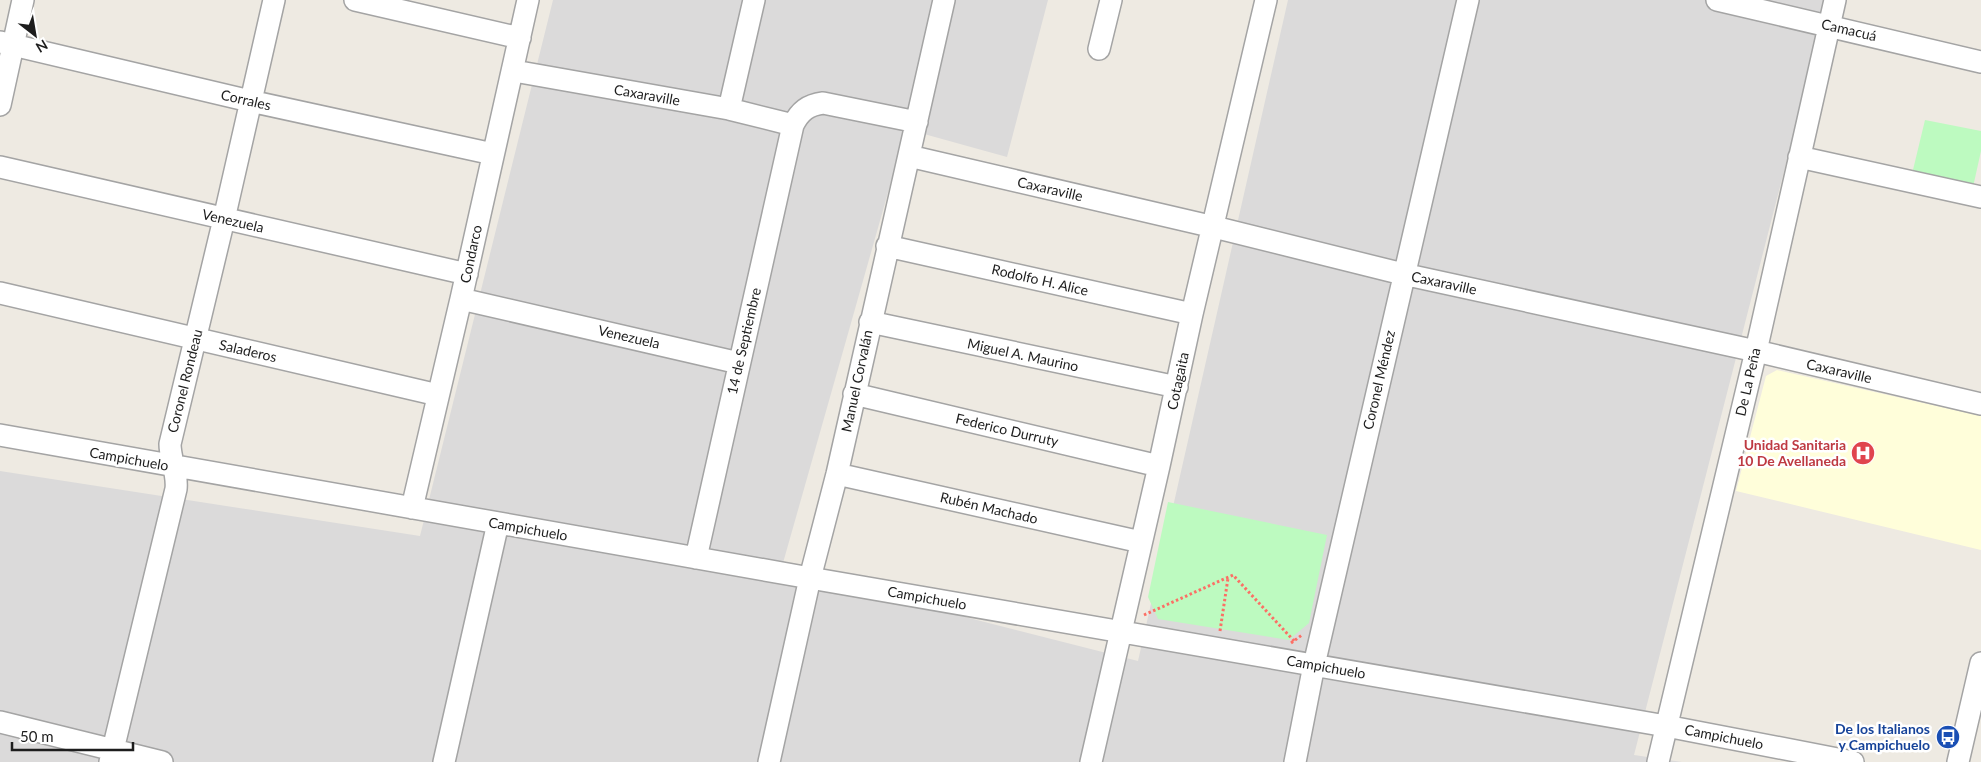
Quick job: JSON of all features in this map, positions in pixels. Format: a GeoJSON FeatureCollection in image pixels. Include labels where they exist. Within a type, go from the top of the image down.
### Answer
{"type":"FeatureCollection","features":[{"type":"Feature","properties":{"kind":"street"},"geometry":{"type":"LineString","coordinates":[[0,105],[7,44],[23,0]]}},
{"type":"Feature","properties":{"kind":"street","name":"Coronel Rondeau"},"geometry":{"type":"LineString","coordinates":[[111,756],[176,490],[177,482],[170,455],[170,444],[274,0]]}},
{"type":"Feature","properties":{"kind":"street"},"geometry":{"type":"LineString","coordinates":[[355,0],[520,38]]}},
{"type":"Feature","properties":{"kind":"street","name":"Condarco"},"geometry":{"type":"LineString","coordinates":[[412,508],[493,154],[514,71],[528,0]]}},
{"type":"Feature","properties":{"kind":"street"},"geometry":{"type":"LineString","coordinates":[[729,109],[754,0]]}},
{"type":"Feature","properties":{"kind":"street","name":"Manuel Corvalán"},"geometry":{"type":"LineString","coordinates":[[769,762],[810,578],[837,474],[944,0]]}},
{"type":"Feature","properties":{"kind":"street"},"geometry":{"type":"LineString","coordinates":[[1099,49],[1111,0]]}},
{"type":"Feature","properties":{"kind":"street","name":"Cotagaita"},"geometry":{"type":"LineString","coordinates":[[1091,762],[1122,632],[1192,314],[1266,0]]}},
{"type":"Feature","properties":{"kind":"street","name":"Coronel Méndez"},"geometry":{"type":"LineString","coordinates":[[1295,762],[1307,663],[1468,0]]}},
{"type":"Feature","properties":{"kind":"street","name":"Camacuá"},"geometry":{"type":"LineString","coordinates":[[1717,0],[1981,62]]}},
{"type":"Feature","properties":{"kind":"street","name":"De La Peña"},"geometry":{"type":"LineString","coordinates":[[1658,762],[1756,351],[1835,0]]}},
{"type":"Feature","properties":{"kind":"street","name":"Corrales"},"geometry":{"type":"LineString","coordinates":[[7,44],[250,101],[493,154]]}},
{"type":"Feature","properties":{"kind":"street","name":"Caxaraville"},"geometry":{"type":"LineString","coordinates":[[514,71],[729,109],[793,125]]}},
{"type":"Feature","properties":{"kind":"street"},"geometry":{"type":"LineString","coordinates":[[793,125],[797,116],[804,109],[823,102],[916,122]]}},
{"type":"Feature","properties":{"kind":"street","name":"14 de Septiembre"},"geometry":{"type":"LineString","coordinates":[[696,558],[793,125]]}},
{"type":"Feature","properties":{"kind":"street","name":"Caxaraville"},"geometry":{"type":"LineString","coordinates":[[909,156],[1214,226],[1403,274],[1756,351],[1981,404]]}},
{"type":"Feature","properties":{"kind":"street"},"geometry":{"type":"LineString","coordinates":[[1800,157],[1981,197]]}},
{"type":"Feature","properties":{"kind":"street","name":"Venezuela"},"geometry":{"type":"LineString","coordinates":[[0,167],[467,274]]}},
{"type":"Feature","properties":{"kind":"street","name":"Rodolfo H. Alice"},"geometry":{"type":"LineString","coordinates":[[887,246],[1192,314]]}},
{"type":"Feature","properties":{"kind":"street","name":"Saladeros"},"geometry":{"type":"LineString","coordinates":[[0,293],[196,337],[438,395]]}},
{"type":"Feature","properties":{"kind":"street","name":"Venezuela"},"geometry":{"type":"LineString","coordinates":[[461,299],[739,363]]}},
{"type":"Feature","properties":{"kind":"street","name":"Miguel A. Maurino"},"geometry":{"type":"LineString","coordinates":[[870,322],[1177,387]]}},
{"type":"Feature","properties":{"kind":"street","name":"Federico Durruty"},"geometry":{"type":"LineString","coordinates":[[854,394],[1159,466]]}},
{"type":"Feature","properties":{"kind":"street","name":"Campichuelo"},"geometry":{"type":"LineString","coordinates":[[0,435],[498,524],[1666,726],[1853,762]]}},
{"type":"Feature","properties":{"kind":"street","name":"Rubén Machado"},"geometry":{"type":"LineString","coordinates":[[837,474],[1141,542]]}},
{"type":"Feature","properties":{"kind":"street"},"geometry":{"type":"LineString","coordinates":[[444,762],[498,524]]}},
{"type":"Feature","properties":{"kind":"street"},"geometry":{"type":"LineString","coordinates":[[1958,762],[1981,663]]}},
{"type":"Feature","properties":{"kind":"street"},"geometry":{"type":"LineString","coordinates":[[0,722],[111,756],[162,762]]}},
{"type":"Feature","properties":{"kind":"path"},"geometry":{"type":"LineString","coordinates":[[1139,617],[1233,575],[1302,648],[1307,663]]}},
{"type":"Feature","properties":{"kind":"path"},"geometry":{"type":"LineString","coordinates":[[1211,631],[1220,633],[1228,578]]}},
{"type":"Feature","properties":{"kind":"path"},"geometry":{"type":"LineString","coordinates":[[1146,606],[1149,619]]}},
{"type":"Feature","properties":{"kind":"path"},"geometry":{"type":"LineString","coordinates":[[1287,646],[1307,630]]}},
{"type":"Feature","properties":{"kind":"shaded area"},"geometry":{"type":"Polygon","coordinates":[[[553,0],[1048,0],[1007,157],[906,129],[781,570],[1138,661],[1288,0],[1828,0],[1634,755],[1682,762],[0,762],[0,471],[420,536],[553,0]]]}},
{"type":"Feature","properties":{"kind":"shaded area","name":"Unidad Sanitaria 10 De Avellaneda"},"geometry":{"type":"Polygon","coordinates":[[[1777,370],[1981,416],[1981,550],[1736,491],[1766,376],[1777,370]]]}},
{"type":"Feature","properties":{"kind":"green space"},"geometry":{"type":"Polygon","coordinates":[[[1925,120],[1981,131],[1981,151],[1973,187],[1912,174],[1925,120]]]}},
{"type":"Feature","properties":{"kind":"green space"},"geometry":{"type":"Polygon","coordinates":[[[1168,502],[1327,535],[1309,623],[1289,640],[1158,619],[1148,597],[1168,502]]]}},
{"type":"Feature","properties":{"kind":"place","name":"Unidad Sanitaria 10 De Avellaneda"},"geometry":{"type":"Point","coordinates":[1863,453]}},
{"type":"Feature","properties":{"kind":"place","name":"De los Italianos y Campichuelo"},"geometry":{"type":"Point","coordinates":[1948,737]}}]}
